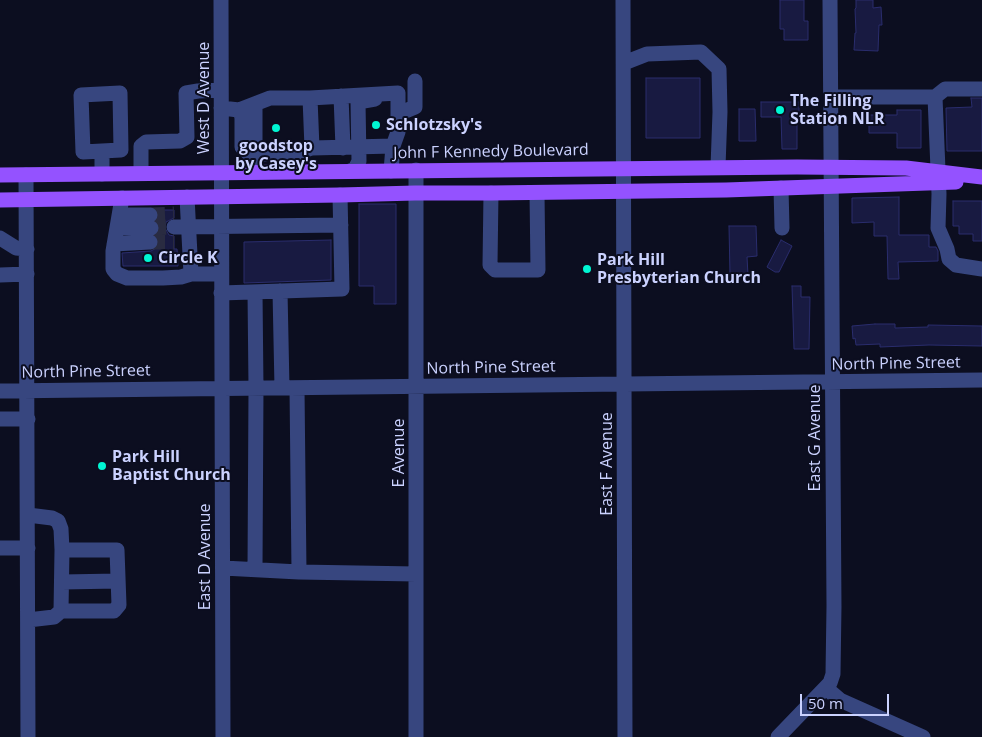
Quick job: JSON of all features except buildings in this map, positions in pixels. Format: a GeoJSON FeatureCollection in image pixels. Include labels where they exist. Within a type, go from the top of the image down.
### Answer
{"type":"FeatureCollection","features":[{"type":"Feature","properties":{"kind":"main road","name":"John F Kennedy Boulevard"},"geometry":{"type":"LineString","coordinates":[[0,175],[255,174],[297,165],[350,171],[624,168],[906,168],[937,178],[982,181]]}},
{"type":"Feature","properties":{"kind":"main road","name":"John F Kennedy Boulevard"},"geometry":{"type":"LineString","coordinates":[[0,200],[346,195],[416,192],[624,192],[831,187],[937,178],[982,177]]}},
{"type":"Feature","properties":{"kind":"street","name":"West D Avenue"},"geometry":{"type":"LineString","coordinates":[[221,0],[221,197]]}},
{"type":"Feature","properties":{"kind":"street","name":"East F Avenue"},"geometry":{"type":"LineString","coordinates":[[623,0],[626,737]]}},
{"type":"Feature","properties":{"kind":"street","name":"East G Avenue"},"geometry":{"type":"LineString","coordinates":[[826,688],[833,674],[830,0]]}},
{"type":"Feature","properties":{"kind":"street"},"geometry":{"type":"LineString","coordinates":[[624,63],[647,54],[701,52],[719,69],[718,168]]}},
{"type":"Feature","properties":{"kind":"street"},"geometry":{"type":"LineString","coordinates":[[398,114],[415,107],[415,81]]}},
{"type":"Feature","properties":{"kind":"street"},"geometry":{"type":"LineString","coordinates":[[830,97],[935,97],[945,90],[982,89]]}},
{"type":"Feature","properties":{"kind":"street"},"geometry":{"type":"LineString","coordinates":[[141,173],[141,146],[146,142],[180,141],[186,136],[186,93],[198,90],[221,90]]}},
{"type":"Feature","properties":{"kind":"street"},"geometry":{"type":"LineString","coordinates":[[120,93],[121,150],[102,151],[83,152],[81,95],[120,93]]}},
{"type":"Feature","properties":{"kind":"street"},"geometry":{"type":"LineString","coordinates":[[221,108],[239,110],[270,98],[310,98],[398,93],[398,132],[393,146],[391,171]]}},
{"type":"Feature","properties":{"kind":"street"},"geometry":{"type":"LineString","coordinates":[[342,96],[341,166],[350,171]]}},
{"type":"Feature","properties":{"kind":"street"},"geometry":{"type":"LineString","coordinates":[[935,97],[938,228],[947,249],[948,259],[956,265],[982,269]]}},
{"type":"Feature","properties":{"kind":"street"},"geometry":{"type":"LineString","coordinates":[[310,98],[312,148]]}},
{"type":"Feature","properties":{"kind":"street"},"geometry":{"type":"LineString","coordinates":[[350,171],[355,169],[359,161],[358,102],[385,99],[391,102],[395,126],[398,132]]}},
{"type":"Feature","properties":{"kind":"street"},"geometry":{"type":"LineString","coordinates":[[255,104],[255,174]]}},
{"type":"Feature","properties":{"kind":"street"},"geometry":{"type":"LineString","coordinates":[[239,110],[242,117],[242,147],[248,154],[286,154],[297,165],[306,150],[312,148],[393,146]]}},
{"type":"Feature","properties":{"kind":"street"},"geometry":{"type":"LineString","coordinates":[[221,146],[242,147]]}},
{"type":"Feature","properties":{"kind":"street"},"geometry":{"type":"LineString","coordinates":[[102,151],[102,174]]}},
{"type":"Feature","properties":{"kind":"street","name":"E Avenue"},"geometry":{"type":"LineString","coordinates":[[416,170],[416,737]]}},
{"type":"Feature","properties":{"kind":"street"},"geometry":{"type":"LineString","coordinates":[[222,293],[342,289],[341,225],[350,171]]}},
{"type":"Feature","properties":{"kind":"street"},"geometry":{"type":"LineString","coordinates":[[26,175],[28,737]]}},
{"type":"Feature","properties":{"kind":"street"},"geometry":{"type":"LineString","coordinates":[[781,188],[782,228]]}},
{"type":"Feature","properties":{"kind":"street"},"geometry":{"type":"LineString","coordinates":[[491,193],[490,265],[495,270],[538,270],[538,193]]}},
{"type":"Feature","properties":{"kind":"street"},"geometry":{"type":"LineString","coordinates":[[187,197],[181,227],[190,274]]}},
{"type":"Feature","properties":{"kind":"street","name":"East D Avenue"},"geometry":{"type":"LineString","coordinates":[[221,197],[223,737]]}},
{"type":"Feature","properties":{"kind":"street"},"geometry":{"type":"LineString","coordinates":[[122,198],[114,244],[113,269],[117,274],[126,278],[163,278],[181,277],[190,274],[221,274]]}},
{"type":"Feature","properties":{"kind":"street"},"geometry":{"type":"LineString","coordinates":[[114,244],[151,228],[119,221]]}},
{"type":"Feature","properties":{"kind":"street"},"geometry":{"type":"LineString","coordinates":[[181,227],[341,225]]}},
{"type":"Feature","properties":{"kind":"street"},"geometry":{"type":"LineString","coordinates":[[0,238],[16,248],[27,249]]}},
{"type":"Feature","properties":{"kind":"street"},"geometry":{"type":"LineString","coordinates":[[0,275],[27,274]]}},
{"type":"Feature","properties":{"kind":"street"},"geometry":{"type":"LineString","coordinates":[[280,291],[290,388],[299,572]]}},
{"type":"Feature","properties":{"kind":"street"},"geometry":{"type":"LineString","coordinates":[[255,292],[255,569]]}},
{"type":"Feature","properties":{"kind":"street","name":"North Pine Street"},"geometry":{"type":"LineString","coordinates":[[0,391],[982,380]]}},
{"type":"Feature","properties":{"kind":"street"},"geometry":{"type":"LineString","coordinates":[[0,419],[28,419]]}},
{"type":"Feature","properties":{"kind":"street"},"geometry":{"type":"LineString","coordinates":[[28,515],[52,518],[58,521],[61,530],[62,550],[61,611]]}},
{"type":"Feature","properties":{"kind":"street"},"geometry":{"type":"LineString","coordinates":[[0,548],[28,548]]}},
{"type":"Feature","properties":{"kind":"street"},"geometry":{"type":"LineString","coordinates":[[28,620],[54,617],[61,611],[114,610],[120,605],[117,550],[62,550]]}},
{"type":"Feature","properties":{"kind":"street"},"geometry":{"type":"LineString","coordinates":[[223,568],[299,572],[416,574]]}},
{"type":"Feature","properties":{"kind":"street"},"geometry":{"type":"LineString","coordinates":[[62,582],[118,581]]}},
{"type":"Feature","properties":{"kind":"street"},"geometry":{"type":"LineString","coordinates":[[778,737],[826,688],[840,700],[923,737]]}},
{"type":"Feature","properties":{"kind":"tunnel"},"geometry":{"type":"LineString","coordinates":[[150,215],[174,214]]}},
{"type":"Feature","properties":{"kind":"tunnel"},"geometry":{"type":"LineString","coordinates":[[151,228],[174,227]]}},
{"type":"Feature","properties":{"kind":"tunnel"},"geometry":{"type":"LineString","coordinates":[[150,242],[174,242]]}},
{"type":"Feature","properties":{"kind":"place","name":"The Filling Station NLR"},"geometry":{"type":"Point","coordinates":[780,110]}},
{"type":"Feature","properties":{"kind":"place","name":"Schlotzsky's"},"geometry":{"type":"Point","coordinates":[376,125]}},
{"type":"Feature","properties":{"kind":"place","name":"goodstop by Casey's"},"geometry":{"type":"Point","coordinates":[276,128]}},
{"type":"Feature","properties":{"kind":"place","name":"Circle K"},"geometry":{"type":"Point","coordinates":[148,258]}},
{"type":"Feature","properties":{"kind":"place","name":"Park Hill Presbyterian Church"},"geometry":{"type":"Point","coordinates":[587,269]}},
{"type":"Feature","properties":{"kind":"place","name":"Park Hill Baptist Church"},"geometry":{"type":"Point","coordinates":[102,466]}}]}
